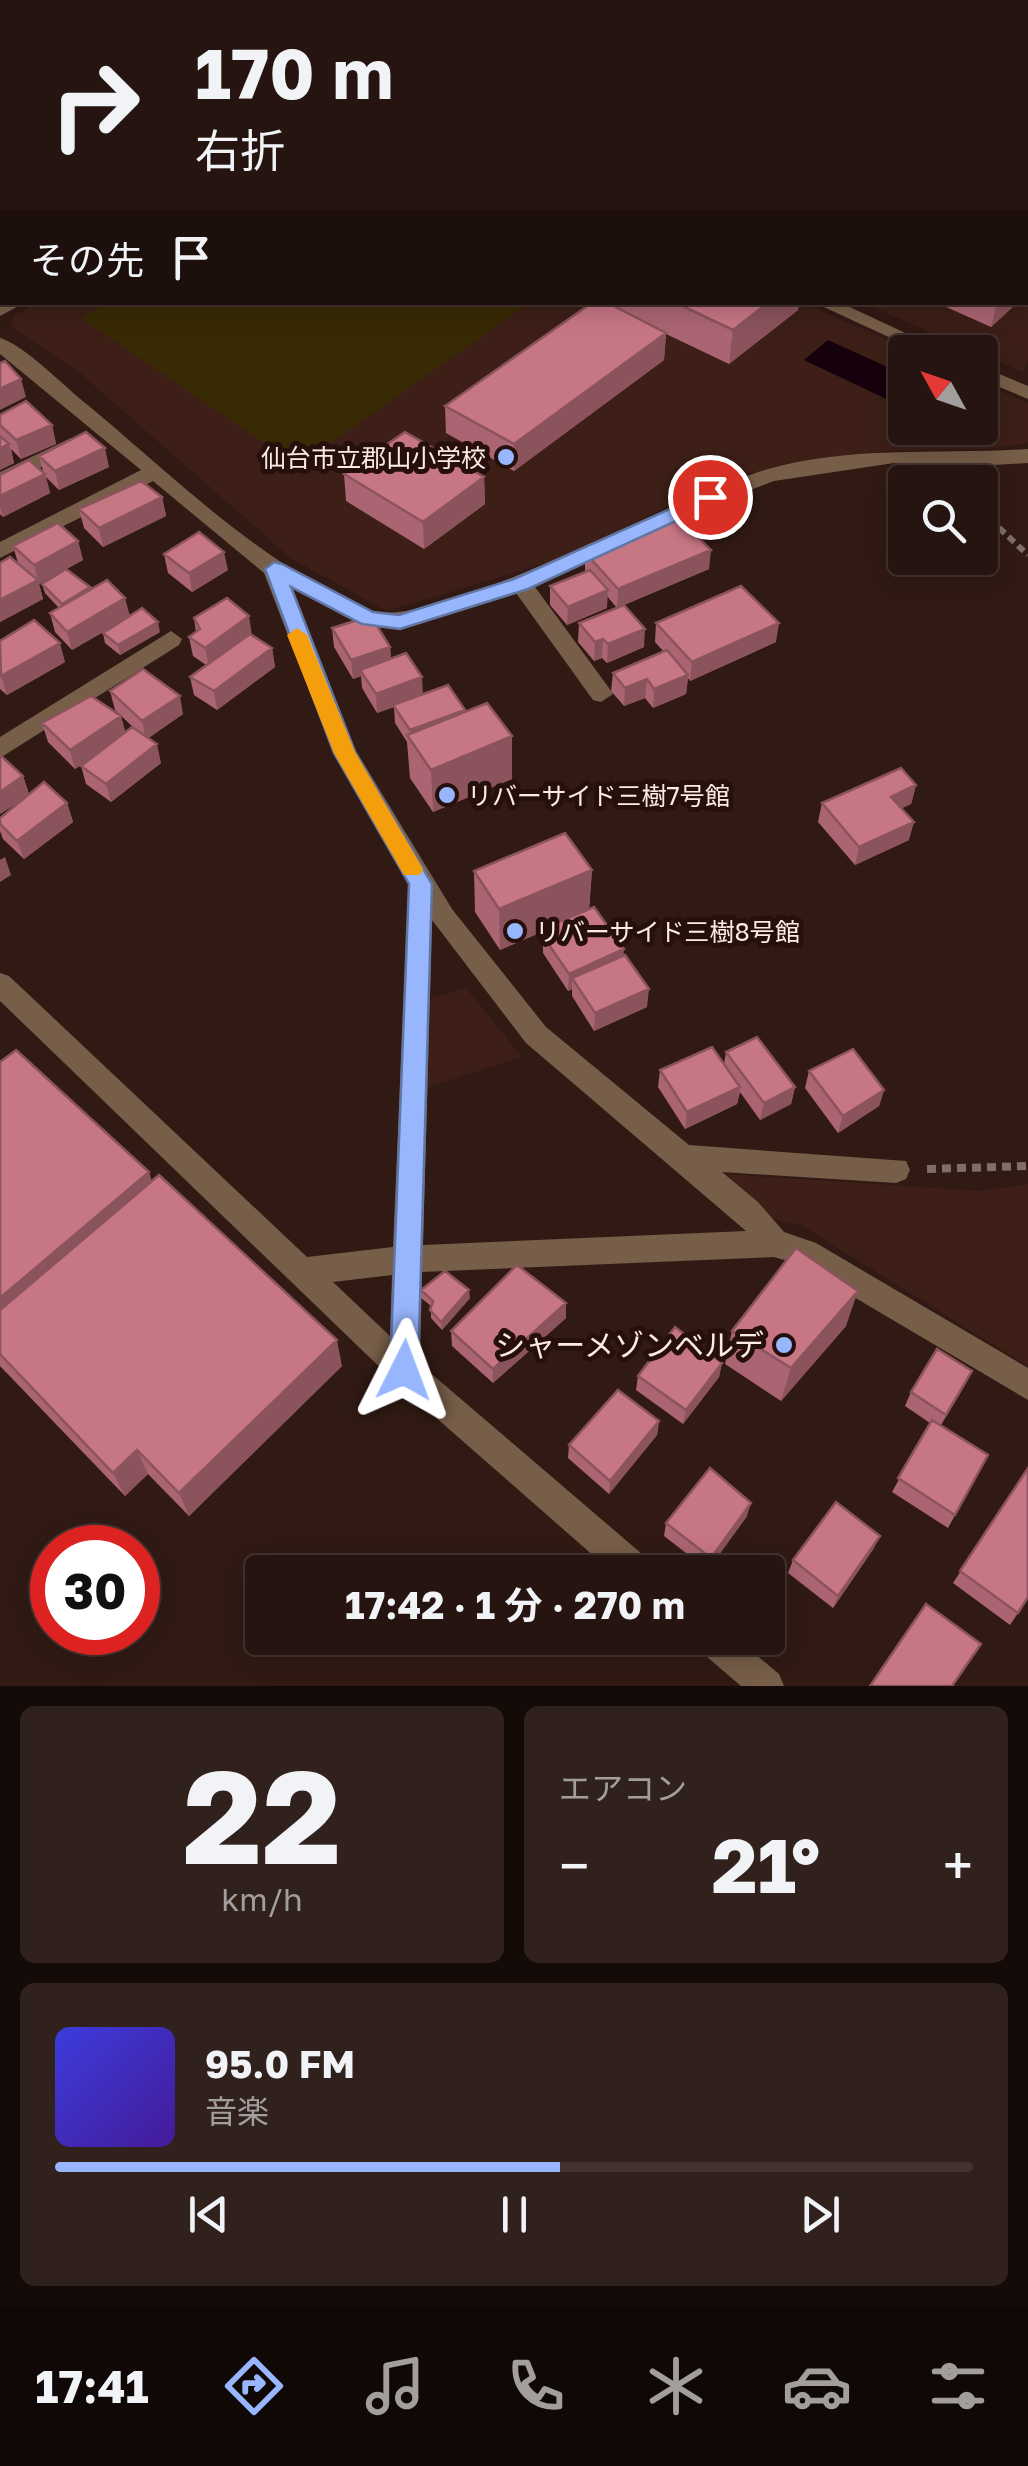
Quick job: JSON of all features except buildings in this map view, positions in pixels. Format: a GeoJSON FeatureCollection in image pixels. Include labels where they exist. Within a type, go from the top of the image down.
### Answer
{"type":"FeatureCollection","features":[{"type":"Feature","properties":{"kind":"street"},"geometry":{"type":"LineString","coordinates":[[829,305],[897,335]]}},
{"type":"Feature","properties":{"kind":"street"},"geometry":{"type":"LineString","coordinates":[[0,344],[274,569],[369,619],[400,622],[521,584],[675,511],[770,475],[894,456],[962,460],[1028,456]]}},
{"type":"Feature","properties":{"kind":"street"},"geometry":{"type":"LineString","coordinates":[[998,380],[1028,393]]}},
{"type":"Feature","properties":{"kind":"street"},"geometry":{"type":"LineString","coordinates":[[0,480],[106,428]]}},
{"type":"Feature","properties":{"kind":"street"},"geometry":{"type":"LineString","coordinates":[[0,551],[156,471]]}},
{"type":"Feature","properties":{"kind":"street"},"geometry":{"type":"LineString","coordinates":[[274,569],[345,753],[420,884],[536,1035],[748,1211],[774,1243]]}},
{"type":"Feature","properties":{"kind":"street"},"geometry":{"type":"LineString","coordinates":[[521,584],[601,694]]}},
{"type":"Feature","properties":{"kind":"street"},"geometry":{"type":"LineString","coordinates":[[0,749],[171,639]]}},
{"type":"Feature","properties":{"kind":"street"},"geometry":{"type":"LineString","coordinates":[[404,1370],[420,884]]}},
{"type":"Feature","properties":{"kind":"street"},"geometry":{"type":"LineString","coordinates":[[0,984],[404,1370],[617,1555]]}},
{"type":"Feature","properties":{"kind":"street"},"geometry":{"type":"LineString","coordinates":[[685,1157],[896,1170]]}},
{"type":"Feature","properties":{"kind":"street"},"geometry":{"type":"LineString","coordinates":[[300,1272],[410,1259],[774,1243],[806,1253],[1028,1385]]}},
{"type":"Feature","properties":{"kind":"street"},"geometry":{"type":"LineString","coordinates":[[726,1655],[748,1680]]}},
{"type":"Feature","properties":{"kind":"path"},"geometry":{"type":"LineString","coordinates":[[998,527],[1028,555]]}},
{"type":"Feature","properties":{"kind":"path"},"geometry":{"type":"LineString","coordinates":[[896,1170],[1028,1166]]}},
{"type":"Feature","properties":{"kind":"shaded area","name":"仙台市立郡山小学校"},"geometry":{"type":"Polygon","coordinates":[[[34,305],[808,305],[888,340],[888,445],[998,445],[998,390],[1028,403],[1028,443],[985,449],[874,452],[745,474],[695,493],[565,557],[387,611],[292,559],[80,373],[11,327],[13,315],[34,305]]]}},
{"type":"Feature","properties":{"kind":"shaded area"},"geometry":{"type":"Polygon","coordinates":[[[103,305],[526,305],[298,466],[81,318],[103,305]]]}},
{"type":"Feature","properties":{"kind":"shaded area"},"geometry":{"type":"Polygon","coordinates":[[[868,305],[1028,305],[1028,360],[1023,372],[998,361],[998,335],[937,335],[868,305]]]}},
{"type":"Feature","properties":{"kind":"shaded area"},"geometry":{"type":"Polygon","coordinates":[[[828,340],[888,367],[888,400],[804,360],[828,340]]]}},
{"type":"Feature","properties":{"kind":"shaded area"},"geometry":{"type":"Polygon","coordinates":[[[466,988],[522,1057],[428,1087],[431,998],[466,988]]]}},
{"type":"Feature","properties":{"kind":"shaded area"},"geometry":{"type":"Polygon","coordinates":[[[724,1174],[980,1191],[1028,1184],[1028,1366],[801,1225],[774,1219],[724,1174]]]}},
{"type":"Feature","properties":{"kind":"slow traffic"},"geometry":{"type":"LineString","coordinates":[[297,635],[345,753],[412,869]]}},
{"type":"Feature","properties":{"kind":"place","name":"仙台市立郡山小学校"},"geometry":{"type":"Point","coordinates":[506,457]}},
{"type":"Feature","properties":{"kind":"place","name":"リバーサイド三樹7号館"},"geometry":{"type":"Point","coordinates":[447,795]}},
{"type":"Feature","properties":{"kind":"place","name":"リバーサイド三樹8号館"},"geometry":{"type":"Point","coordinates":[515,931]}},
{"type":"Feature","properties":{"kind":"place","name":"シャーメゾンベルデ"},"geometry":{"type":"Point","coordinates":[784,1345]}},
{"type":"Feature","properties":{"kind":"route"},"geometry":{"type":"LineString","coordinates":[[404,1370],[420,884],[345,753],[305,658],[274,569],[369,619],[400,622],[521,584],[710,497]]}}]}
